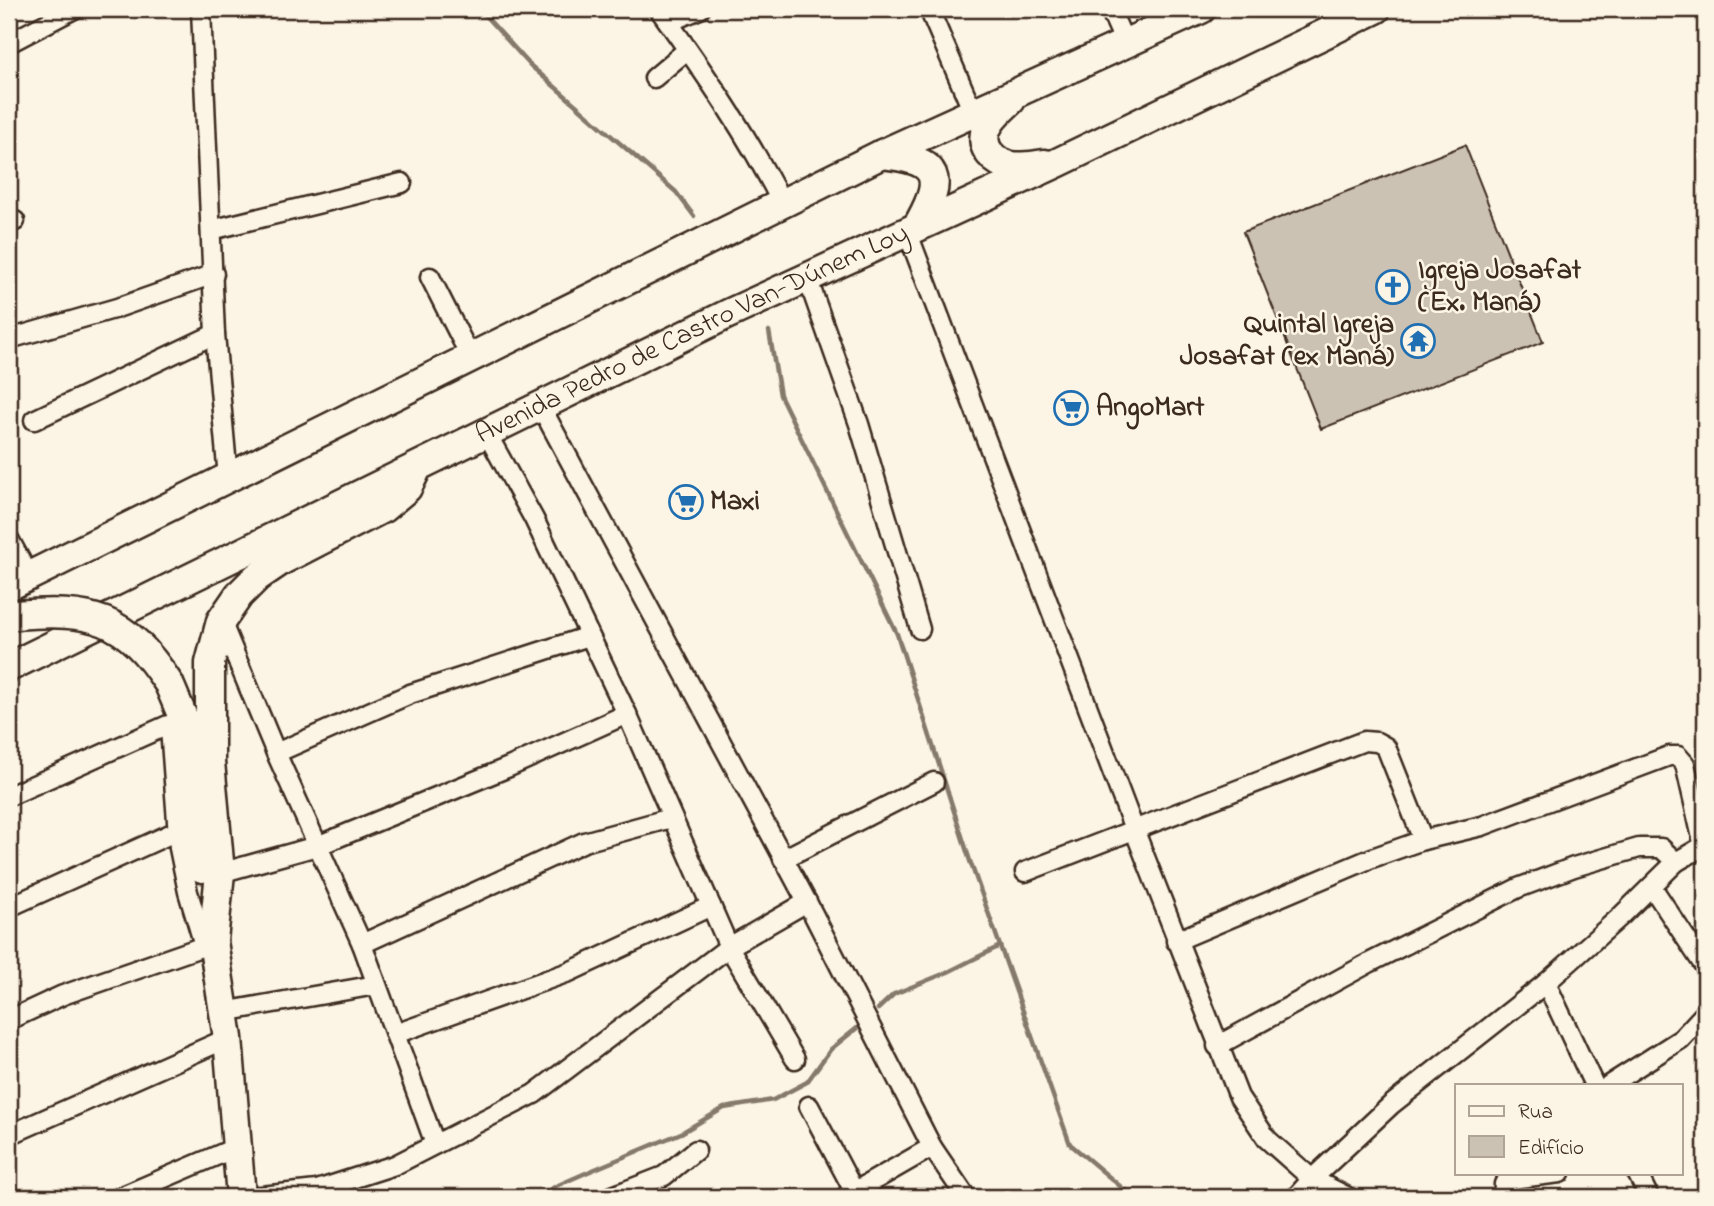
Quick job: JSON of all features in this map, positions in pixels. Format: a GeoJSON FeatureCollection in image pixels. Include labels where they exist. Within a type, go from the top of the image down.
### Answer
{"type":"FeatureCollection","features":[{"type":"Feature","properties":{"kind":"highway"},"geometry":{"type":"LineString","coordinates":[[19,581],[882,155],[1201,9]]}},
{"type":"Feature","properties":{"kind":"highway","name":"Avenida Pedro de Castro Van-Dúnem Loy"},"geometry":{"type":"LineString","coordinates":[[9,667],[728,314],[1057,163],[1376,9]]}},
{"type":"Feature","properties":{"kind":"highway"},"geometry":{"type":"LineString","coordinates":[[1017,93],[986,130],[985,145],[988,153],[1013,166],[1057,163]]}},
{"type":"Feature","properties":{"kind":"highway"},"geometry":{"type":"LineString","coordinates":[[882,155],[912,158],[921,162],[933,177],[932,198],[912,229]]}},
{"type":"Feature","properties":{"kind":"highway"},"geometry":{"type":"LineString","coordinates":[[211,948],[220,873],[210,762],[210,663],[221,621],[239,595],[257,577],[282,560],[383,508],[407,488],[419,465]]}},
{"type":"Feature","properties":{"kind":"highway"},"geometry":{"type":"LineString","coordinates":[[12,616],[67,613],[97,618],[115,626],[135,640],[154,661],[169,684],[185,722],[211,948],[226,1025],[240,1197]]}},
{"type":"Feature","properties":{"kind":"street"},"geometry":{"type":"LineString","coordinates":[[9,43],[74,9]]}},
{"type":"Feature","properties":{"kind":"street"},"geometry":{"type":"LineString","coordinates":[[201,9],[215,334],[228,478]]}},
{"type":"Feature","properties":{"kind":"street"},"geometry":{"type":"LineString","coordinates":[[700,9],[664,16],[734,117],[783,205]]}},
{"type":"Feature","properties":{"kind":"street"},"geometry":{"type":"LineString","coordinates":[[929,9],[973,112]]}},
{"type":"Feature","properties":{"kind":"street"},"geometry":{"type":"LineString","coordinates":[[1110,9],[1125,43]]}},
{"type":"Feature","properties":{"kind":"street"},"geometry":{"type":"LineString","coordinates":[[654,78],[687,50]]}},
{"type":"Feature","properties":{"kind":"street"},"geometry":{"type":"LineString","coordinates":[[211,230],[402,183]]}},
{"type":"Feature","properties":{"kind":"street"},"geometry":{"type":"LineString","coordinates":[[912,229],[1133,830],[1239,1097],[1267,1139],[1312,1179],[1348,1197]]}},
{"type":"Feature","properties":{"kind":"street"},"geometry":{"type":"LineString","coordinates":[[9,339],[117,308],[214,274]]}},
{"type":"Feature","properties":{"kind":"street"},"geometry":{"type":"LineString","coordinates":[[430,277],[471,358]]}},
{"type":"Feature","properties":{"kind":"street"},"geometry":{"type":"LineString","coordinates":[[794,283],[859,424],[920,629]]}},
{"type":"Feature","properties":{"kind":"street"},"geometry":{"type":"LineString","coordinates":[[34,419],[215,334]]}},
{"type":"Feature","properties":{"kind":"street"},"geometry":{"type":"LineString","coordinates":[[540,405],[807,902],[932,1147],[966,1197]]}},
{"type":"Feature","properties":{"kind":"street"},"geometry":{"type":"LineString","coordinates":[[486,432],[534,519],[626,714],[729,947],[794,1059]]}},
{"type":"Feature","properties":{"kind":"street"},"geometry":{"type":"LineString","coordinates":[[9,540],[19,581]]}},
{"type":"Feature","properties":{"kind":"street"},"geometry":{"type":"LineString","coordinates":[[221,621],[276,753],[362,944],[435,1144]]}},
{"type":"Feature","properties":{"kind":"street"},"geometry":{"type":"LineString","coordinates":[[276,753],[410,695],[589,636]]}},
{"type":"Feature","properties":{"kind":"street"},"geometry":{"type":"LineString","coordinates":[[220,873],[317,846],[509,767],[626,714]]}},
{"type":"Feature","properties":{"kind":"street"},"geometry":{"type":"LineString","coordinates":[[9,796],[168,725],[177,831],[188,892],[211,948],[63,995],[9,1020]]}},
{"type":"Feature","properties":{"kind":"street"},"geometry":{"type":"LineString","coordinates":[[1026,873],[1364,741],[1377,742],[1386,747],[1423,840]]}},
{"type":"Feature","properties":{"kind":"street"},"geometry":{"type":"LineString","coordinates":[[1176,941],[1372,858],[1423,840],[1482,825],[1655,760],[1678,756],[1685,764],[1704,848],[1676,863],[1546,983],[1391,1105],[1296,1197]]}},
{"type":"Feature","properties":{"kind":"street"},"geometry":{"type":"LineString","coordinates":[[783,859],[934,782]]}},
{"type":"Feature","properties":{"kind":"street"},"geometry":{"type":"LineString","coordinates":[[362,944],[584,842],[671,818]]}},
{"type":"Feature","properties":{"kind":"street"},"geometry":{"type":"LineString","coordinates":[[9,907],[177,831]]}},
{"type":"Feature","properties":{"kind":"street"},"geometry":{"type":"LineString","coordinates":[[1217,1046],[1369,963],[1518,888],[1574,867],[1639,848],[1661,848],[1676,863]]}},
{"type":"Feature","properties":{"kind":"street"},"geometry":{"type":"LineString","coordinates":[[1652,887],[1705,967]]}},
{"type":"Feature","properties":{"kind":"street"},"geometry":{"type":"LineString","coordinates":[[252,1197],[317,1190],[395,1165],[534,1094],[729,947],[807,902]]}},
{"type":"Feature","properties":{"kind":"street"},"geometry":{"type":"LineString","coordinates":[[395,1034],[569,972],[711,906]]}},
{"type":"Feature","properties":{"kind":"street"},"geometry":{"type":"LineString","coordinates":[[1546,983],[1594,1084]]}},
{"type":"Feature","properties":{"kind":"street"},"geometry":{"type":"LineString","coordinates":[[9,1135],[226,1025],[376,985]]}},
{"type":"Feature","properties":{"kind":"street"},"geometry":{"type":"LineString","coordinates":[[1611,1084],[1681,1038],[1705,1013]]}},
{"type":"Feature","properties":{"kind":"street"},"geometry":{"type":"LineString","coordinates":[[808,1106],[849,1194],[932,1147]]}},
{"type":"Feature","properties":{"kind":"street"},"geometry":{"type":"LineString","coordinates":[[120,1197],[237,1147]]}},
{"type":"Feature","properties":{"kind":"street"},"geometry":{"type":"LineString","coordinates":[[610,1197],[664,1176],[696,1150]]}},
{"type":"Feature","properties":{"kind":"street"},"geometry":{"type":"LineString","coordinates":[[1503,1197],[1503,1184],[1511,1179],[1552,1174]]}},
{"type":"Feature","properties":{"kind":"street"},"geometry":{"type":"LineString","coordinates":[[1638,1174],[1649,1197]]}},
{"type":"Feature","properties":{"kind":"building","name":"Igreja Josafat (Ex. Maná)"},"geometry":{"type":"Polygon","coordinates":[[[1465,145],[1543,342],[1321,429],[1243,232],[1465,145]]]}},
{"type":"Feature","properties":{"kind":"waterway"},"geometry":{"type":"LineString","coordinates":[[479,9],[531,66],[676,192],[694,216]]}},
{"type":"Feature","properties":{"kind":"waterway"},"geometry":{"type":"LineString","coordinates":[[769,331],[780,395],[897,634],[970,861],[1070,1144],[1133,1197]]}},
{"type":"Feature","properties":{"kind":"waterway"},"geometry":{"type":"LineString","coordinates":[[878,1009],[894,994],[948,972],[1000,946]]}},
{"type":"Feature","properties":{"kind":"waterway"},"geometry":{"type":"LineString","coordinates":[[539,1197],[556,1186],[681,1133],[724,1108],[773,1100],[807,1082],[831,1049],[862,1024]]}},
{"type":"Feature","properties":{"kind":"place","name":"Igreja Josafat (Ex. Maná)"},"geometry":{"type":"Point","coordinates":[1393,287]}},
{"type":"Feature","properties":{"kind":"place","name":"Quintal Igreja Josafat (ex Maná)"},"geometry":{"type":"Point","coordinates":[1418,341]}},
{"type":"Feature","properties":{"kind":"place","name":"AngoMart"},"geometry":{"type":"Point","coordinates":[1071,408]}},
{"type":"Feature","properties":{"kind":"place","name":"Maxi"},"geometry":{"type":"Point","coordinates":[686,502]}}]}
